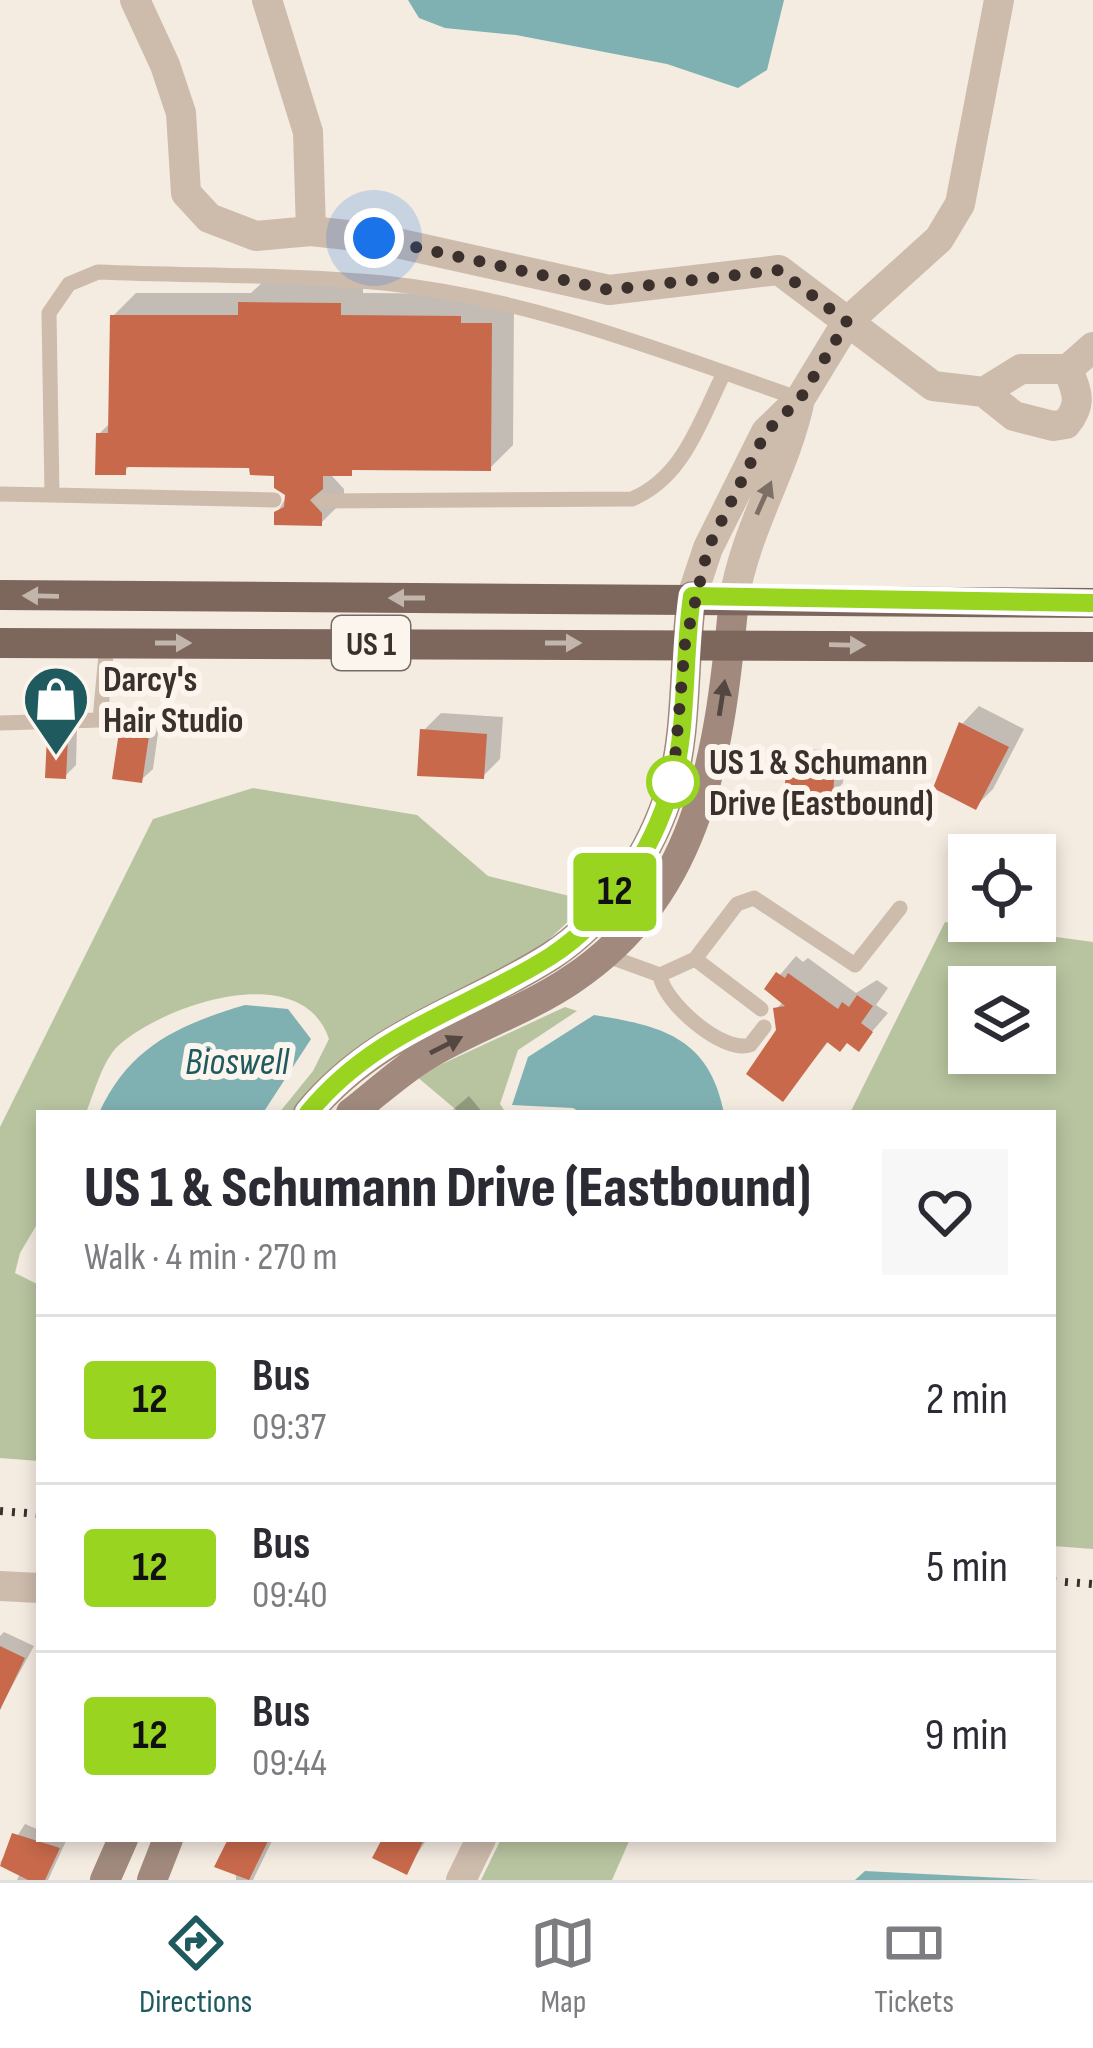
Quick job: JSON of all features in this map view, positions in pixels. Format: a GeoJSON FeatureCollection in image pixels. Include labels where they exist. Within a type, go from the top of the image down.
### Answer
{"type":"FeatureCollection","features":[{"type":"Feature","properties":{"kind":"main road","name":"US 1"},"geometry":{"type":"LineString","coordinates":[[0,595],[692,596],[1093,603]]}},
{"type":"Feature","properties":{"kind":"main road","name":"US 1"},"geometry":{"type":"LineString","coordinates":[[0,643],[1093,647]]}},
{"type":"Feature","properties":{"kind":"street"},"geometry":{"type":"LineString","coordinates":[[135,0],[166,64],[181,113],[186,193],[209,218],[256,236],[311,230],[374,238],[609,290],[779,270],[933,386],[984,392],[1014,416],[1053,426],[1066,424],[1078,410],[1079,394],[1068,369]]}},
{"type":"Feature","properties":{"kind":"street"},"geometry":{"type":"LineString","coordinates":[[267,0],[308,133],[311,230]]}},
{"type":"Feature","properties":{"kind":"street"},"geometry":{"type":"LineString","coordinates":[[311,1110],[395,1035],[552,956],[605,905],[653,840],[673,782],[692,596],[708,548],[766,432],[800,399],[847,322],[939,239],[960,204],[999,0]]}},
{"type":"Feature","properties":{"kind":"street"},"geometry":{"type":"LineString","coordinates":[[984,392],[1021,369],[1068,369],[1093,346]]}},
{"type":"Feature","properties":{"kind":"street"},"geometry":{"type":"LineString","coordinates":[[355,1110],[428,1054],[566,984],[606,956],[631,934],[687,846],[709,783],[739,566],[760,503],[791,441],[800,399]]}},
{"type":"Feature","properties":{"kind":"street"},"geometry":{"type":"LineString","coordinates":[[0,1586],[36,1588]]}},
{"type":"Feature","properties":{"kind":"street"},"geometry":{"type":"LineString","coordinates":[[105,1880],[122,1842],[160,1860]]}},
{"type":"Feature","properties":{"kind":"street"},"geometry":{"type":"LineString","coordinates":[[461,1880],[480,1842]]}},
{"type":"Feature","properties":{"kind":"lane"},"geometry":{"type":"LineString","coordinates":[[52,495],[49,314],[69,284],[98,272],[385,283],[521,308],[684,354],[800,399]]}},
{"type":"Feature","properties":{"kind":"lane"},"geometry":{"type":"LineString","coordinates":[[322,501],[632,499],[660,487],[677,467],[724,373]]}},
{"type":"Feature","properties":{"kind":"lane"},"geometry":{"type":"LineString","coordinates":[[0,494],[274,500]]}},
{"type":"Feature","properties":{"kind":"lane"},"geometry":{"type":"LineString","coordinates":[[0,723],[100,720],[107,643]]}},
{"type":"Feature","properties":{"kind":"lane"},"geometry":{"type":"LineString","coordinates":[[572,940],[660,975],[695,958],[737,904],[754,898],[855,965],[900,908]]}},
{"type":"Feature","properties":{"kind":"lane"},"geometry":{"type":"LineString","coordinates":[[660,975],[661,987],[674,1001],[728,1044],[750,1045],[762,1018],[695,958]]}},
{"type":"Feature","properties":{"kind":"green space"},"geometry":{"type":"Polygon","coordinates":[[[253,788],[417,815],[488,876],[590,901],[543,945],[366,1041],[296,1110],[281,1110],[313,1071],[329,1039],[314,1014],[291,1000],[263,995],[198,1004],[139,1030],[108,1060],[87,1110],[36,1110],[36,1226],[20,1253],[15,1273],[36,1284],[36,1461],[0,1458],[0,1127],[153,819],[253,788]]]}},
{"type":"Feature","properties":{"kind":"green space"},"geometry":{"type":"Polygon","coordinates":[[[945,922],[948,942],[1056,942],[1056,937],[1093,942],[1093,1549],[1056,1546],[1056,1110],[851,1110],[945,922]]]}},
{"type":"Feature","properties":{"kind":"green space"},"geometry":{"type":"Polygon","coordinates":[[[565,1007],[577,1011],[518,1050],[500,1104],[504,1110],[456,1110],[416,1076],[565,1007]]]}},
{"type":"Feature","properties":{"kind":"green space"},"geometry":{"type":"Polygon","coordinates":[[[500,1842],[629,1842],[612,1880],[481,1880],[500,1842]]]}},
{"type":"Feature","properties":{"kind":"water"},"geometry":{"type":"Polygon","coordinates":[[[408,0],[784,0],[767,70],[738,88],[667,64],[516,35],[445,28],[419,18],[408,0]]]}},
{"type":"Feature","properties":{"kind":"water","name":"Bioswell"},"geometry":{"type":"Polygon","coordinates":[[[245,1005],[288,1009],[311,1039],[265,1110],[101,1110],[141,1055],[198,1021],[245,1005]]]}},
{"type":"Feature","properties":{"kind":"water"},"geometry":{"type":"Polygon","coordinates":[[[594,1015],[641,1024],[694,1051],[717,1087],[723,1110],[512,1105],[528,1057],[594,1015]]]}},
{"type":"Feature","properties":{"kind":"water"},"geometry":{"type":"Polygon","coordinates":[[[865,1871],[1041,1880],[855,1880],[865,1871]]]}},
{"type":"Feature","properties":{"kind":"building"},"geometry":{"type":"Polygon","coordinates":[[[238,302],[341,303],[341,315],[461,316],[461,323],[492,323],[491,471],[352,470],[352,476],[323,476],[323,489],[310,500],[322,513],[322,526],[274,525],[274,512],[284,507],[285,495],[274,488],[274,476],[250,475],[249,468],[126,467],[126,475],[95,475],[96,433],[108,433],[110,315],[238,315],[238,302]]]}},
{"type":"Feature","properties":{"kind":"building"},"geometry":{"type":"Polygon","coordinates":[[[959,722],[1009,747],[976,810],[933,788],[959,722]]]}},
{"type":"Feature","properties":{"kind":"building"},"geometry":{"type":"Polygon","coordinates":[[[420,729],[487,734],[484,779],[417,776],[420,729]]]}},
{"type":"Feature","properties":{"kind":"building"},"geometry":{"type":"Polygon","coordinates":[[[119,732],[149,736],[142,783],[112,779],[119,732]]]}},
{"type":"Feature","properties":{"kind":"building","name":"Darcy's Hair Studio"},"geometry":{"type":"Polygon","coordinates":[[[47,736],[68,737],[66,779],[45,778],[47,736]]]}},
{"type":"Feature","properties":{"kind":"building"},"geometry":{"type":"Polygon","coordinates":[[[787,759],[835,761],[833,798],[784,795],[787,759]]]}},
{"type":"Feature","properties":{"kind":"building"},"geometry":{"type":"Polygon","coordinates":[[[776,972],[785,978],[788,973],[838,1009],[842,1002],[849,1007],[857,995],[873,1006],[861,1023],[873,1032],[859,1052],[847,1043],[840,1052],[827,1042],[783,1102],[746,1074],[776,1030],[773,1008],[785,1006],[764,989],[776,972]]]}},
{"type":"Feature","properties":{"kind":"building"},"geometry":{"type":"Polygon","coordinates":[[[0,1646],[25,1658],[0,1710],[0,1646]]]}},
{"type":"Feature","properties":{"kind":"building"},"geometry":{"type":"Polygon","coordinates":[[[12,1833],[60,1848],[45,1880],[28,1880],[0,1866],[12,1833]]]}},
{"type":"Feature","properties":{"kind":"building"},"geometry":{"type":"Polygon","coordinates":[[[226,1842],[268,1842],[249,1880],[214,1867],[226,1842]]]}},
{"type":"Feature","properties":{"kind":"building"},"geometry":{"type":"Polygon","coordinates":[[[380,1842],[423,1842],[407,1875],[372,1858],[380,1842]]]}},
{"type":"Feature","properties":{"kind":"railway"},"geometry":{"type":"LineString","coordinates":[[0,1511],[36,1514]]}},
{"type":"Feature","properties":{"kind":"railway"},"geometry":{"type":"LineString","coordinates":[[1056,1581],[1093,1584]]}},
{"type":"Feature","properties":{"kind":"bus line","name":"12"},"geometry":{"type":"LineString","coordinates":[[310,1110],[325,1092],[395,1035],[552,956],[605,905],[653,840],[673,782],[692,596],[1093,603]]}},
{"type":"Feature","properties":{"kind":"place","name":"Darcy's Hair Studio"},"geometry":{"type":"Point","coordinates":[56,758]}},
{"type":"Feature","properties":{"kind":"place","name":"US 1 & Schumann Drive (Eastbound)"},"geometry":{"type":"Point","coordinates":[673,782]}},
{"type":"Feature","properties":{"kind":"route"},"geometry":{"type":"LineString","coordinates":[[374,238],[609,290],[779,270],[847,322],[800,399],[766,432],[708,548],[692,596],[673,782]]}}]}
